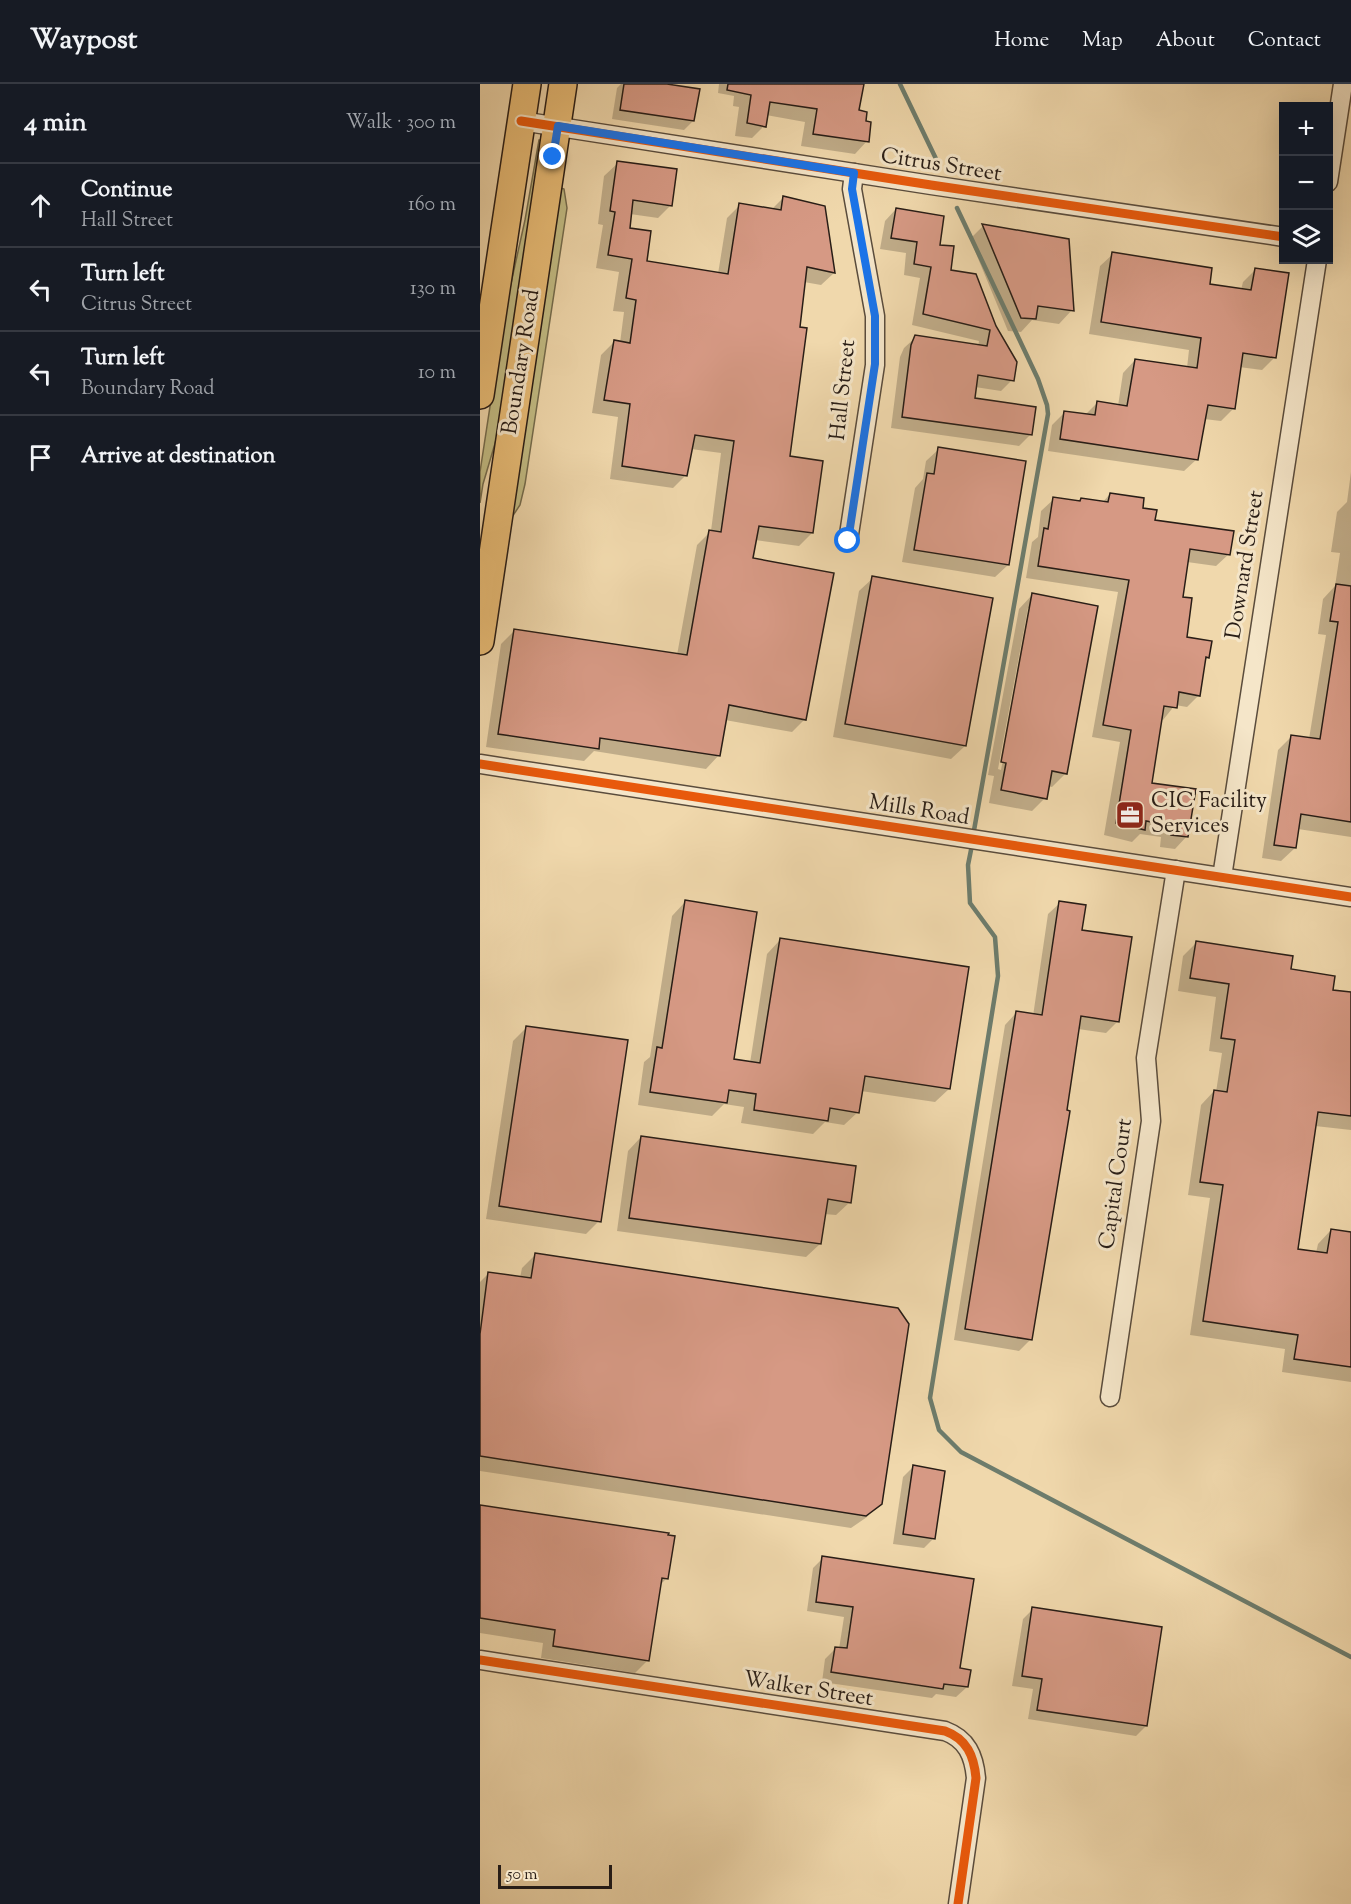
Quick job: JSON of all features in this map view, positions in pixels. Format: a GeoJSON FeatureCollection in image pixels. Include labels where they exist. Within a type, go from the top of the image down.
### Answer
{"type":"FeatureCollection","features":[{"type":"Feature","properties":{"kind":"main road","name":"Boundary Road"},"geometry":{"type":"LineString","coordinates":[[480,395],[527,84]]}},
{"type":"Feature","properties":{"kind":"main road","name":"Boundary Road"},"geometry":{"type":"LineString","coordinates":[[480,641],[483,594],[563,84]]}},
{"type":"Feature","properties":{"kind":"street"},"geometry":{"type":"LineString","coordinates":[[1333,156],[1343,84]]}},
{"type":"Feature","properties":{"kind":"street","name":"Citrus Street"},"geometry":{"type":"LineString","coordinates":[[521,121],[1279,236]]}},
{"type":"Feature","properties":{"kind":"street","name":"Hall Street"},"geometry":{"type":"LineString","coordinates":[[848,541],[875,364],[875,316],[852,189],[854,173]]}},
{"type":"Feature","properties":{"kind":"street","name":"Downard Street"},"geometry":{"type":"LineString","coordinates":[[1222,877],[1316,264]]}},
{"type":"Feature","properties":{"kind":"street","name":"Mills Road"},"geometry":{"type":"LineString","coordinates":[[480,764],[1351,897]]}},
{"type":"Feature","properties":{"kind":"street","name":"Capital Court"},"geometry":{"type":"LineString","coordinates":[[1110,1397],[1152,1121],[1146,1058],[1176,870]]}},
{"type":"Feature","properties":{"kind":"street","name":"Walker Street"},"geometry":{"type":"LineString","coordinates":[[480,1660],[953,1734],[968,1748],[976,1778],[958,1904]]}},
{"type":"Feature","properties":{"kind":"shaded area"},"geometry":{"type":"Polygon","coordinates":[[[539,140],[542,140],[499,430],[483,484],[480,503],[480,472],[504,315],[525,220],[539,140]]]}},
{"type":"Feature","properties":{"kind":"shaded area"},"geometry":{"type":"Polygon","coordinates":[[[561,188],[564,189],[567,208],[525,484],[520,505],[512,517],[561,188]]]}},
{"type":"Feature","properties":{"kind":"building"},"geometry":{"type":"Polygon","coordinates":[[[624,84],[667,84],[700,89],[694,121],[620,110],[624,84]]]}},
{"type":"Feature","properties":{"kind":"building"},"geometry":{"type":"Polygon","coordinates":[[[728,84],[864,84],[859,110],[867,112],[866,121],[871,122],[869,142],[813,134],[817,109],[770,102],[766,127],[747,123],[751,95],[727,90],[728,84]]]}},
{"type":"Feature","properties":{"kind":"building"},"geometry":{"type":"Polygon","coordinates":[[[617,161],[677,169],[672,206],[633,200],[630,228],[651,231],[647,261],[728,274],[739,203],[781,210],[783,196],[825,206],[835,273],[807,267],[800,327],[807,328],[790,456],[823,461],[813,533],[759,526],[753,558],[834,573],[806,720],[729,705],[720,756],[600,738],[599,749],[498,734],[514,629],[687,655],[709,530],[721,532],[734,441],[695,435],[687,476],[622,466],[630,404],[604,400],[614,340],[630,343],[636,300],[626,298],[632,259],[608,255],[615,212],[610,211],[617,161]]]}},
{"type":"Feature","properties":{"kind":"building"},"geometry":{"type":"Polygon","coordinates":[[[896,208],[944,216],[940,245],[954,246],[951,270],[976,274],[996,326],[1017,362],[1014,381],[978,375],[975,398],[1036,407],[1032,435],[902,417],[911,345],[915,335],[987,346],[990,330],[923,314],[931,267],[914,264],[917,242],[891,238],[896,208]]]}},
{"type":"Feature","properties":{"kind":"building"},"geometry":{"type":"Polygon","coordinates":[[[982,224],[1069,239],[1074,311],[1038,306],[1036,319],[1021,318],[982,224]]]}},
{"type":"Feature","properties":{"kind":"building"},"geometry":{"type":"Polygon","coordinates":[[[1112,252],[1212,268],[1210,284],[1251,290],[1255,268],[1289,273],[1276,358],[1243,353],[1235,409],[1208,405],[1198,460],[1060,439],[1064,411],[1095,415],[1097,401],[1127,406],[1135,359],[1197,368],[1201,338],[1101,322],[1112,252]]]}},
{"type":"Feature","properties":{"kind":"building"},"geometry":{"type":"Polygon","coordinates":[[[938,447],[1026,461],[1009,565],[914,550],[927,473],[934,474],[938,447]]]}},
{"type":"Feature","properties":{"kind":"building"},"geometry":{"type":"Polygon","coordinates":[[[1110,493],[1144,498],[1143,508],[1157,510],[1155,520],[1234,531],[1230,555],[1190,549],[1183,597],[1192,598],[1187,637],[1212,641],[1209,658],[1206,657],[1200,696],[1179,692],[1177,708],[1164,706],[1152,783],[1196,789],[1188,837],[1171,835],[1172,826],[1146,821],[1145,830],[1116,823],[1131,730],[1103,725],[1129,580],[1038,566],[1044,528],[1048,529],[1053,497],[1108,502],[1110,493]]]}},
{"type":"Feature","properties":{"kind":"building"},"geometry":{"type":"Polygon","coordinates":[[[872,576],[993,598],[966,746],[845,724],[872,576]]]}},
{"type":"Feature","properties":{"kind":"building"},"geometry":{"type":"Polygon","coordinates":[[[1336,584],[1351,586],[1351,822],[1301,814],[1296,848],[1274,845],[1291,735],[1320,739],[1338,622],[1330,621],[1336,584]]]}},
{"type":"Feature","properties":{"kind":"building"},"geometry":{"type":"Polygon","coordinates":[[[1032,593],[1098,606],[1067,774],[1052,771],[1047,799],[1001,790],[1006,763],[1001,762],[1032,593]]]}},
{"type":"Feature","properties":{"kind":"building"},"geometry":{"type":"Polygon","coordinates":[[[685,900],[757,912],[734,1059],[760,1063],[780,938],[969,967],[950,1089],[865,1076],[859,1113],[830,1108],[828,1121],[754,1110],[756,1094],[729,1090],[727,1103],[650,1092],[657,1047],[662,1048],[685,900]]]}},
{"type":"Feature","properties":{"kind":"building"},"geometry":{"type":"Polygon","coordinates":[[[1059,901],[1086,905],[1082,930],[1132,937],[1119,1022],[1081,1016],[1067,1110],[1070,1111],[1032,1340],[965,1329],[1016,1011],[1042,1015],[1059,901]]]}},
{"type":"Feature","properties":{"kind":"building"},"geometry":{"type":"Polygon","coordinates":[[[1196,941],[1293,956],[1291,969],[1335,976],[1333,990],[1351,992],[1351,1116],[1318,1112],[1298,1249],[1327,1253],[1331,1229],[1351,1232],[1351,1367],[1294,1359],[1298,1335],[1203,1321],[1223,1185],[1200,1182],[1214,1090],[1227,1092],[1235,1040],[1221,1038],[1229,984],[1190,978],[1196,941]]]}},
{"type":"Feature","properties":{"kind":"building"},"geometry":{"type":"Polygon","coordinates":[[[526,1026],[628,1040],[601,1222],[499,1206],[526,1026]]]}},
{"type":"Feature","properties":{"kind":"building"},"geometry":{"type":"Polygon","coordinates":[[[641,1136],[856,1166],[851,1203],[828,1199],[821,1244],[629,1218],[641,1136]]]}},
{"type":"Feature","properties":{"kind":"building"},"geometry":{"type":"Polygon","coordinates":[[[535,1253],[898,1308],[909,1324],[882,1504],[866,1516],[480,1456],[480,1334],[488,1272],[531,1278],[535,1253]]]}},
{"type":"Feature","properties":{"kind":"building"},"geometry":{"type":"Polygon","coordinates":[[[913,1465],[945,1471],[935,1539],[903,1534],[913,1465]]]}},
{"type":"Feature","properties":{"kind":"building"},"geometry":{"type":"Polygon","coordinates":[[[480,1505],[669,1533],[668,1535],[675,1536],[668,1579],[662,1578],[649,1661],[553,1646],[555,1630],[480,1618],[480,1505]]]}},
{"type":"Feature","properties":{"kind":"building"},"geometry":{"type":"Polygon","coordinates":[[[822,1556],[974,1579],[960,1668],[971,1670],[968,1687],[944,1684],[943,1689],[831,1672],[835,1647],[847,1648],[853,1607],[816,1602],[822,1556]]]}},
{"type":"Feature","properties":{"kind":"building"},"geometry":{"type":"Polygon","coordinates":[[[1032,1607],[1162,1627],[1147,1726],[1037,1710],[1042,1679],[1022,1676],[1032,1607]]]}},
{"type":"Feature","properties":{"kind":"waterway"},"geometry":{"type":"LineString","coordinates":[[900,84],[938,163]]}},
{"type":"Feature","properties":{"kind":"waterway"},"geometry":{"type":"LineString","coordinates":[[957,208],[1038,379],[1048,414],[973,836]]}},
{"type":"Feature","properties":{"kind":"waterway"},"geometry":{"type":"LineString","coordinates":[[972,845],[968,865],[970,903],[995,937],[998,976],[930,1398],[939,1430],[961,1452],[1351,1657]]}},
{"type":"Feature","properties":{"kind":"cycle path"},"geometry":{"type":"LineString","coordinates":[[521,121],[1279,236]]}},
{"type":"Feature","properties":{"kind":"cycle path"},"geometry":{"type":"LineString","coordinates":[[480,764],[1351,897]]}},
{"type":"Feature","properties":{"kind":"cycle path"},"geometry":{"type":"LineString","coordinates":[[480,1660],[953,1734],[968,1749],[976,1778],[958,1904]]}},
{"type":"Feature","properties":{"kind":"place","name":"CIC Facility Services"},"geometry":{"type":"Point","coordinates":[1130,815]}},
{"type":"Feature","properties":{"kind":"route"},"geometry":{"type":"LineString","coordinates":[[553,157],[558,126],[854,173],[852,189],[875,316],[875,364],[848,541]]}}]}
